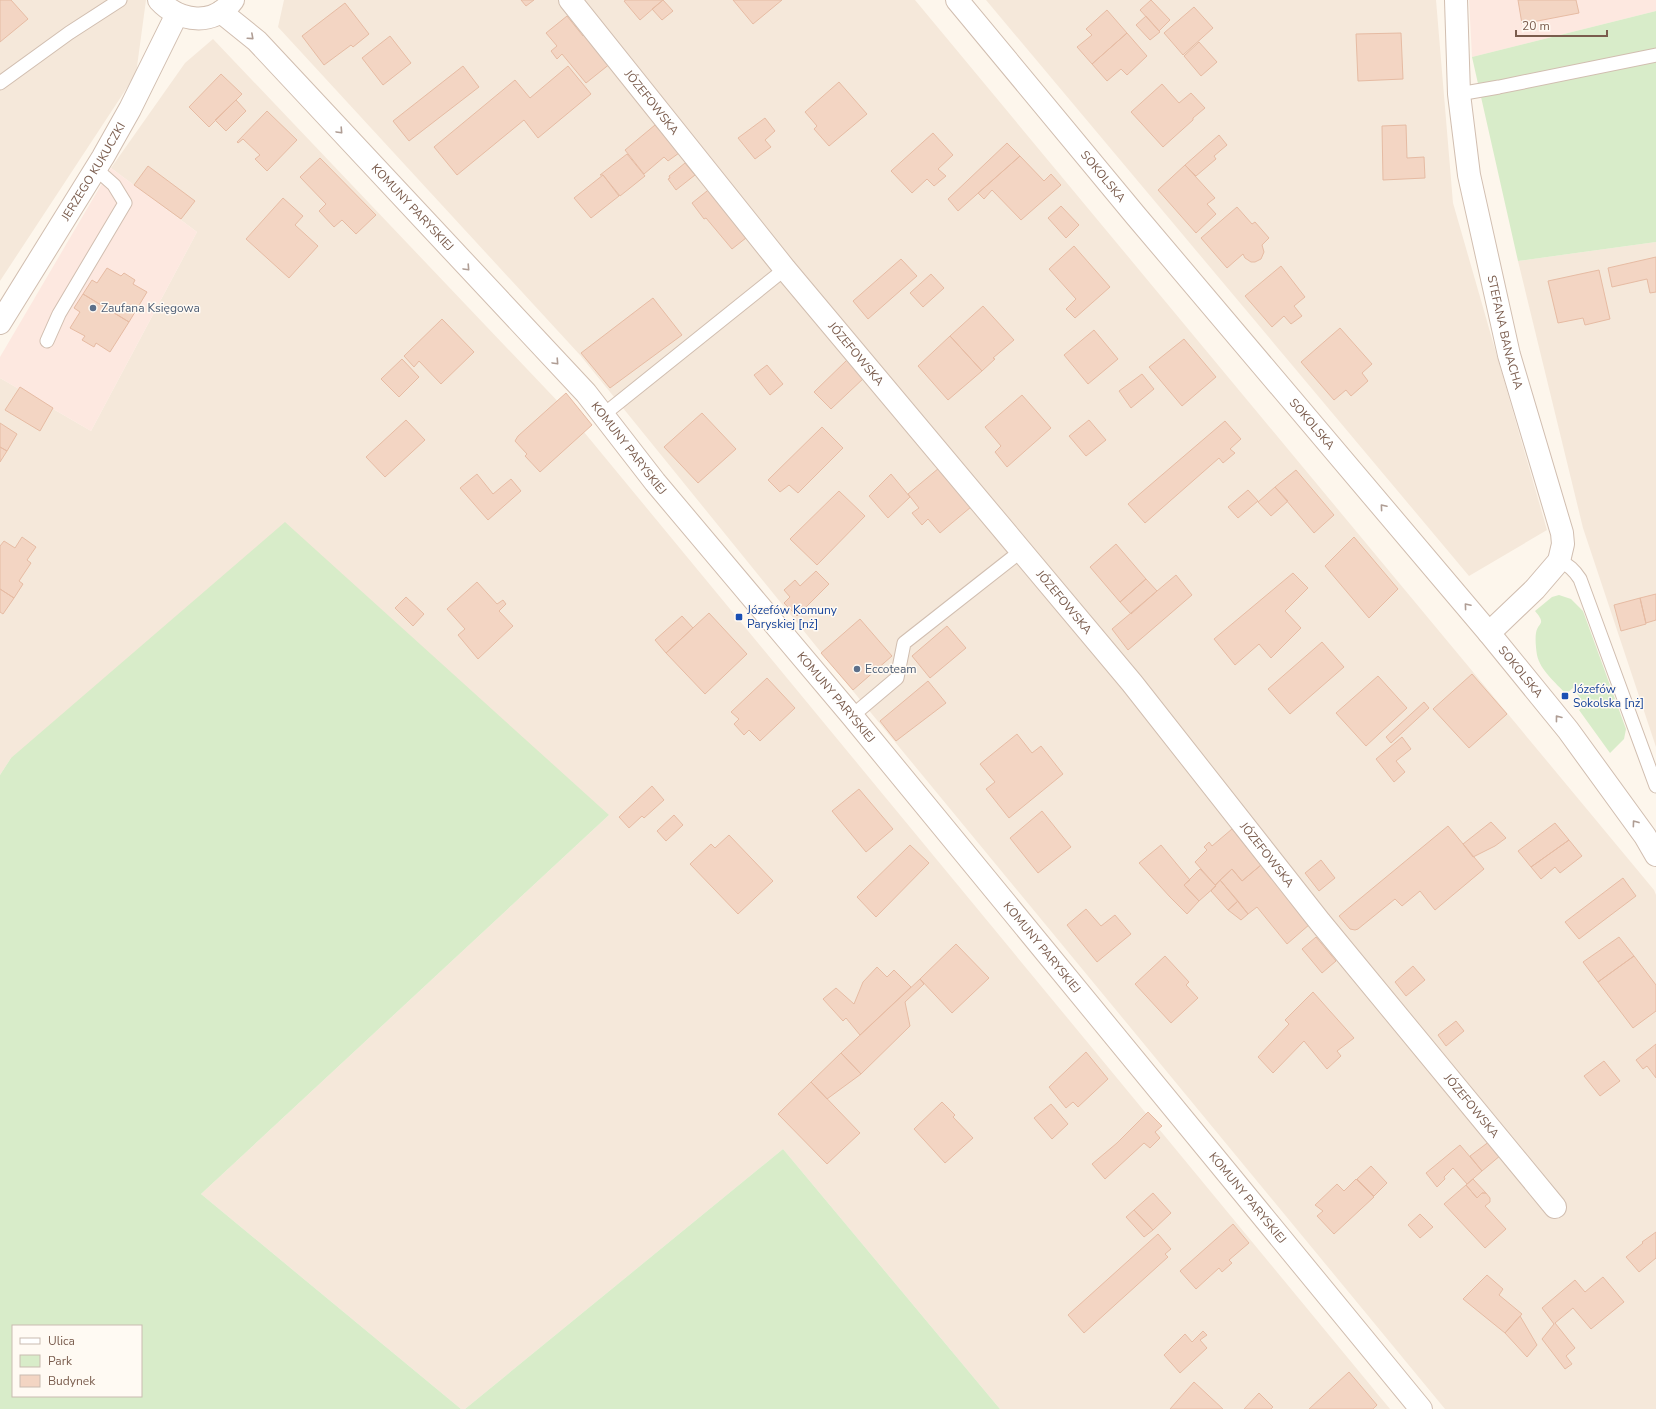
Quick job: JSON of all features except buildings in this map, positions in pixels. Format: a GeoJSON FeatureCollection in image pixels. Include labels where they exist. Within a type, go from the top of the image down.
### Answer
{"type":"FeatureCollection","features":[{"type":"Feature","properties":{"kind":"street"},"geometry":{"type":"LineString","coordinates":[[159,0],[166,8],[177,14],[188,18],[199,19],[210,17],[227,6]]}},
{"type":"Feature","properties":{"kind":"street","name":"JÓZEFOWSKA"},"geometry":{"type":"LineString","coordinates":[[570,0],[785,269],[1132,683],[1320,922],[1555,1207]]}},
{"type":"Feature","properties":{"kind":"street","name":"SOKOLSKA"},"geometry":{"type":"LineString","coordinates":[[957,0],[1136,216],[1489,633],[1568,730],[1645,836],[1656,855]]}},
{"type":"Feature","properties":{"kind":"street","name":"STEFANA BANACHA"},"geometry":{"type":"LineString","coordinates":[[1456,0],[1459,94],[1469,175],[1509,355],[1562,533],[1563,544],[1558,561],[1535,589],[1489,633]]}},
{"type":"Feature","properties":{"kind":"street","name":"KOMUNY PARYSKIEJ"},"geometry":{"type":"LineString","coordinates":[[227,6],[256,41],[586,393],[655,482],[852,716],[1421,1409]]}},
{"type":"Feature","properties":{"kind":"street","name":"JERZEGO KUKUCZKI"},"geometry":{"type":"LineString","coordinates":[[0,323],[96,169],[130,110],[177,14]]}},
{"type":"Feature","properties":{"kind":"lane"},"geometry":{"type":"LineString","coordinates":[[0,83],[70,33],[120,0]]}},
{"type":"Feature","properties":{"kind":"lane"},"geometry":{"type":"LineString","coordinates":[[1459,94],[1656,55]]}},
{"type":"Feature","properties":{"kind":"lane"},"geometry":{"type":"LineString","coordinates":[[47,341],[59,314],[125,203],[114,185],[96,169]]}},
{"type":"Feature","properties":{"kind":"lane"},"geometry":{"type":"LineString","coordinates":[[603,415],[785,269]]}},
{"type":"Feature","properties":{"kind":"lane"},"geometry":{"type":"LineString","coordinates":[[852,716],[897,678],[904,643],[1021,551]]}},
{"type":"Feature","properties":{"kind":"lane"},"geometry":{"type":"LineString","coordinates":[[1558,561],[1567,564],[1580,579],[1656,786]]}},
{"type":"Feature","properties":{"kind":"shaded area"},"geometry":{"type":"Polygon","coordinates":[[[0,0],[146,0],[136,74],[0,281],[0,0]]]}},
{"type":"Feature","properties":{"kind":"shaded area"},"geometry":{"type":"Polygon","coordinates":[[[284,0],[915,0],[1654,890],[1656,895],[1656,1409],[1445,1409],[820,651],[580,355],[278,27],[284,0]]]}},
{"type":"Feature","properties":{"kind":"shaded area"},"geometry":{"type":"Polygon","coordinates":[[[986,0],[1436,0],[1453,203],[1547,530],[1469,576],[986,0]]]}},
{"type":"Feature","properties":{"kind":"shaded area"},"geometry":{"type":"Polygon","coordinates":[[[1469,0],[1656,0],[1656,11],[1472,57],[1469,0]]]}},
{"type":"Feature","properties":{"kind":"shaded area"},"geometry":{"type":"Polygon","coordinates":[[[213,39],[565,409],[1390,1409],[1000,1409],[783,1149],[465,1409],[461,1409],[201,1194],[609,815],[11,758],[0,775],[0,378],[91,431],[197,232],[111,168],[185,63],[213,39]]]}},
{"type":"Feature","properties":{"kind":"shaded area"},"geometry":{"type":"Polygon","coordinates":[[[111,168],[197,232],[91,431],[0,378],[0,357],[111,168]]]}},
{"type":"Feature","properties":{"kind":"shaded area"},"geometry":{"type":"Polygon","coordinates":[[[1656,242],[1656,747],[1583,528],[1518,261],[1656,242]]]}},
{"type":"Feature","properties":{"kind":"green space"},"geometry":{"type":"Polygon","coordinates":[[[1656,11],[1656,242],[1518,261],[1472,57],[1656,11]]]}},
{"type":"Feature","properties":{"kind":"green space"},"geometry":{"type":"Polygon","coordinates":[[[285,522],[609,815],[201,1194],[461,1409],[0,1409],[0,775],[11,758],[285,522]]]}},
{"type":"Feature","properties":{"kind":"green space"},"geometry":{"type":"Polygon","coordinates":[[[1559,595],[1571,599],[1583,611],[1626,729],[1624,739],[1610,753],[1579,710],[1585,705],[1573,688],[1566,694],[1541,666],[1537,655],[1536,635],[1541,621],[1535,611],[1552,597],[1559,595]]]}},
{"type":"Feature","properties":{"kind":"green space"},"geometry":{"type":"Polygon","coordinates":[[[783,1149],[1000,1409],[465,1409],[783,1149]]]}},
{"type":"Feature","properties":{"kind":"place","name":"Zaufana Księgowa"},"geometry":{"type":"Point","coordinates":[93,308]}},
{"type":"Feature","properties":{"kind":"place","name":"Józefów Komuny Paryskiej [nż]"},"geometry":{"type":"Point","coordinates":[739,617]}},
{"type":"Feature","properties":{"kind":"place","name":"Eccoteam"},"geometry":{"type":"Point","coordinates":[857,669]}},
{"type":"Feature","properties":{"kind":"place","name":"Józefów Sokolska [nż]"},"geometry":{"type":"Point","coordinates":[1565,696]}}]}
